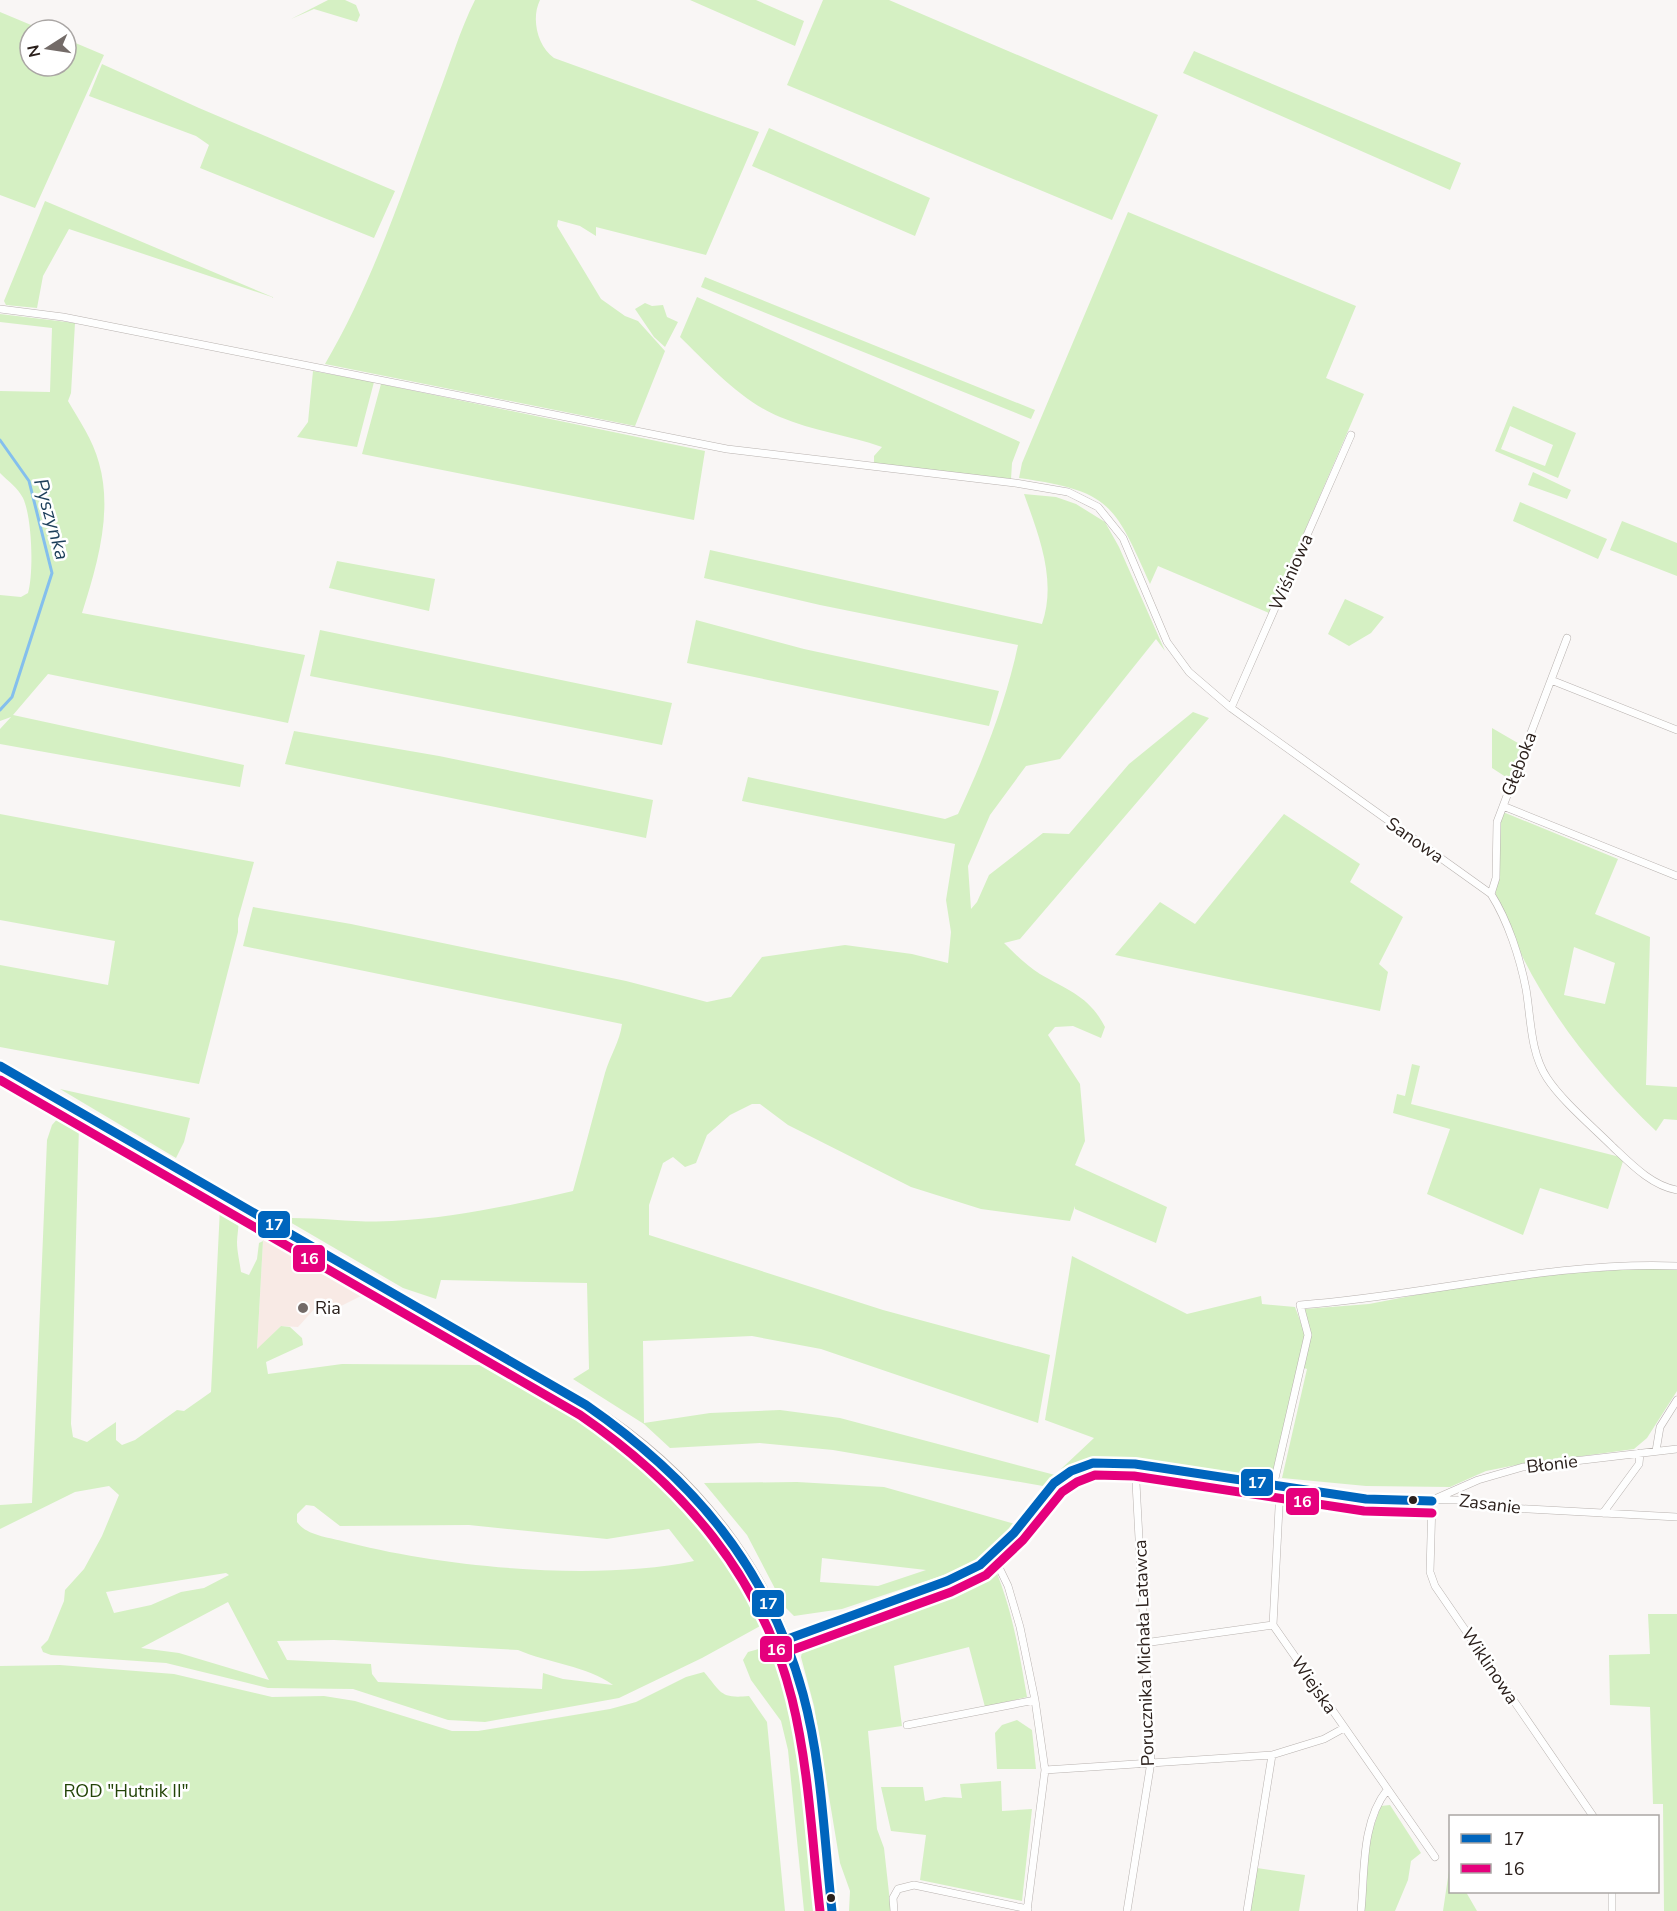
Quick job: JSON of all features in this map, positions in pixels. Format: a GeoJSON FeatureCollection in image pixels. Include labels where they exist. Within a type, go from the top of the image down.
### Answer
{"type":"FeatureCollection","features":[{"type":"Feature","properties":{"kind":"street","name":"Sanowa"},"geometry":{"type":"LineString","coordinates":[[0,309],[74,320],[728,449],[1055,489],[1085,500],[1107,515],[1123,538],[1173,651],[1189,672],[1231,708],[1491,894],[1503,919],[1518,962],[1525,987],[1533,1038],[1546,1077],[1627,1161],[1658,1184],[1677,1190]]}},
{"type":"Feature","properties":{"kind":"street","name":"Wiśniowa"},"geometry":{"type":"LineString","coordinates":[[1231,708],[1351,435]]}},
{"type":"Feature","properties":{"kind":"street","name":"Głęboka"},"geometry":{"type":"LineString","coordinates":[[1491,894],[1496,878],[1497,822],[1567,638]]}},
{"type":"Feature","properties":{"kind":"street"},"geometry":{"type":"LineString","coordinates":[[1551,680],[1677,730]]}},
{"type":"Feature","properties":{"kind":"street"},"geometry":{"type":"LineString","coordinates":[[1503,806],[1677,876]]}},
{"type":"Feature","properties":{"kind":"street"},"geometry":{"type":"LineString","coordinates":[[0,1066],[586,1405],[649,1449],[692,1490],[733,1542],[755,1575],[785,1640],[807,1715],[832,1911]]}},
{"type":"Feature","properties":{"kind":"street"},"geometry":{"type":"LineString","coordinates":[[1144,1643],[1273,1625],[1276,1487],[1308,1335],[1300,1305],[1368,1300],[1497,1277],[1635,1264],[1677,1266]]}},
{"type":"Feature","properties":{"kind":"street"},"geometry":{"type":"LineString","coordinates":[[1656,1451],[1660,1426],[1677,1400]]}},
{"type":"Feature","properties":{"kind":"street","name":"Błonie"},"geometry":{"type":"LineString","coordinates":[[1432,1501],[1501,1472],[1677,1449]]}},
{"type":"Feature","properties":{"kind":"street"},"geometry":{"type":"LineString","coordinates":[[1603,1513],[1639,1464],[1640,1453]]}},
{"type":"Feature","properties":{"kind":"street","name":"Zasanie"},"geometry":{"type":"LineString","coordinates":[[785,1640],[946,1581],[980,1565],[993,1555],[1062,1476],[1093,1463],[1135,1464],[1366,1499],[1467,1500],[1509,1508],[1677,1517]]}},
{"type":"Feature","properties":{"kind":"street","name":"Porucznika Michała Latawca"},"geometry":{"type":"LineString","coordinates":[[1127,1911],[1151,1762],[1135,1464]]}},
{"type":"Feature","properties":{"kind":"street","name":"Wiklinowa"},"geometry":{"type":"LineString","coordinates":[[1432,1501],[1430,1572],[1435,1586],[1592,1815]]}},
{"type":"Feature","properties":{"kind":"street"},"geometry":{"type":"LineString","coordinates":[[894,1911],[893,1898],[898,1889],[914,1886],[1028,1910],[1045,1770],[1035,1700],[1017,1617],[1001,1568],[993,1555]]}},
{"type":"Feature","properties":{"kind":"street","name":"Wiejska"},"geometry":{"type":"LineString","coordinates":[[1273,1625],[1435,1857]]}},
{"type":"Feature","properties":{"kind":"street"},"geometry":{"type":"LineString","coordinates":[[907,1725],[1035,1700]]}},
{"type":"Feature","properties":{"kind":"street"},"geometry":{"type":"LineString","coordinates":[[1045,1770],[1272,1755],[1324,1739],[1344,1728]]}},
{"type":"Feature","properties":{"kind":"street"},"geometry":{"type":"LineString","coordinates":[[1247,1911],[1272,1755]]}},
{"type":"Feature","properties":{"kind":"street"},"geometry":{"type":"LineString","coordinates":[[1361,1911],[1371,1822],[1378,1801],[1387,1790]]}},
{"type":"Feature","properties":{"kind":"street"},"geometry":{"type":"LineString","coordinates":[[1612,1893],[1612,1911]]}},
{"type":"Feature","properties":{"kind":"shaded area"},"geometry":{"type":"Polygon","coordinates":[[[257,1224],[367,1293],[335,1309],[316,1307],[298,1327],[281,1326],[257,1350],[263,1241],[257,1224]]]}},
{"type":"Feature","properties":{"kind":"green space"},"geometry":{"type":"Polygon","coordinates":[[[328,0],[345,0],[356,5],[360,15],[357,22],[314,9],[291,19],[328,0]]]}},
{"type":"Feature","properties":{"kind":"green space"},"geometry":{"type":"Polygon","coordinates":[[[475,0],[540,0],[536,15],[537,31],[543,46],[554,58],[759,132],[706,255],[596,227],[596,236],[580,226],[558,220],[557,226],[601,299],[625,316],[638,321],[665,351],[635,426],[325,364],[373,268],[459,36],[475,0]]]}},
{"type":"Feature","properties":{"kind":"green space"},"geometry":{"type":"Polygon","coordinates":[[[690,0],[756,0],[804,21],[795,46],[690,0]]]}},
{"type":"Feature","properties":{"kind":"green space"},"geometry":{"type":"Polygon","coordinates":[[[823,0],[889,0],[1158,115],[1112,220],[787,85],[823,0]]]}},
{"type":"Feature","properties":{"kind":"green space"},"geometry":{"type":"Polygon","coordinates":[[[0,12],[18,20],[18,78],[78,78],[78,44],[104,55],[35,208],[0,195],[0,12]]]}},
{"type":"Feature","properties":{"kind":"green space"},"geometry":{"type":"Polygon","coordinates":[[[1194,51],[1461,163],[1450,190],[1183,73],[1194,51]]]}},
{"type":"Feature","properties":{"kind":"green space"},"geometry":{"type":"Polygon","coordinates":[[[102,64],[395,191],[374,238],[200,168],[209,145],[196,136],[89,96],[102,64]]]}},
{"type":"Feature","properties":{"kind":"green space"},"geometry":{"type":"Polygon","coordinates":[[[769,128],[930,198],[915,236],[752,166],[769,128]]]}},
{"type":"Feature","properties":{"kind":"green space"},"geometry":{"type":"Polygon","coordinates":[[[45,201],[275,298],[69,229],[43,276],[37,308],[6,305],[4,301],[45,201]]]}},
{"type":"Feature","properties":{"kind":"green space"},"geometry":{"type":"Polygon","coordinates":[[[1128,212],[1356,306],[1326,378],[1364,394],[1269,613],[1158,566],[1150,584],[1127,535],[1117,518],[1105,505],[1073,489],[1019,478],[1022,463],[1128,212]]]}},
{"type":"Feature","properties":{"kind":"green space"},"geometry":{"type":"Polygon","coordinates":[[[705,277],[1035,410],[1031,419],[701,287],[705,277]]]}},
{"type":"Feature","properties":{"kind":"green space"},"geometry":{"type":"Polygon","coordinates":[[[697,297],[1020,442],[1012,463],[1011,479],[874,464],[874,456],[882,447],[805,426],[780,417],[752,402],[727,382],[680,337],[697,297]]]}},
{"type":"Feature","properties":{"kind":"green space"},"geometry":{"type":"Polygon","coordinates":[[[645,303],[652,306],[663,305],[667,317],[678,322],[665,347],[654,337],[635,309],[645,303]]]}},
{"type":"Feature","properties":{"kind":"green space"},"geometry":{"type":"Polygon","coordinates":[[[0,314],[75,323],[71,393],[68,401],[93,446],[103,482],[104,500],[104,520],[98,558],[82,613],[305,655],[288,723],[48,674],[13,715],[244,765],[240,787],[0,744],[0,729],[11,717],[0,721],[0,595],[21,597],[28,593],[31,559],[30,531],[23,498],[0,473],[0,391],[50,392],[52,328],[0,322],[0,314]]]}},
{"type":"Feature","properties":{"kind":"green space"},"geometry":{"type":"Polygon","coordinates":[[[313,371],[374,382],[357,447],[297,437],[308,422],[313,371]]]}},
{"type":"Feature","properties":{"kind":"green space"},"geometry":{"type":"Polygon","coordinates":[[[381,384],[705,451],[694,520],[362,454],[381,384]]]}},
{"type":"Feature","properties":{"kind":"green space"},"geometry":{"type":"Polygon","coordinates":[[[1513,406],[1576,433],[1558,478],[1495,451],[1513,406]],[[1510,426],[1501,449],[1545,466],[1553,445],[1510,426]]]}},
{"type":"Feature","properties":{"kind":"green space"},"geometry":{"type":"Polygon","coordinates":[[[1533,472],[1571,490],[1567,499],[1528,485],[1533,472]]]}},
{"type":"Feature","properties":{"kind":"green space"},"geometry":{"type":"Polygon","coordinates":[[[1024,494],[1056,497],[1076,504],[1105,522],[1119,547],[1165,651],[1156,639],[1060,759],[1026,766],[990,815],[968,866],[971,909],[977,902],[989,875],[1043,833],[1069,834],[1129,764],[1193,712],[1209,718],[1020,939],[1004,943],[1035,971],[1085,1001],[1105,1027],[1101,1038],[1073,1026],[1055,1027],[1048,1035],[1080,1084],[1085,1141],[1075,1165],[1167,1207],[1156,1243],[1075,1209],[1075,1206],[1070,1221],[981,1209],[911,1187],[788,1125],[760,1104],[752,1104],[730,1115],[707,1135],[696,1163],[685,1167],[673,1157],[663,1163],[649,1205],[649,1235],[883,1310],[1050,1355],[1038,1423],[821,1349],[752,1336],[643,1341],[644,1423],[710,1413],[780,1410],[840,1418],[1055,1475],[1043,1486],[833,1450],[760,1443],[670,1448],[644,1424],[573,1379],[589,1369],[587,1283],[441,1280],[436,1299],[403,1288],[283,1218],[378,1221],[438,1217],[573,1191],[605,1073],[622,1024],[243,946],[253,907],[351,924],[626,981],[707,1002],[731,997],[762,957],[845,945],[912,954],[948,963],[951,932],[946,900],[955,844],[742,801],[748,777],[945,819],[958,814],[993,731],[1018,645],[820,605],[704,578],[710,550],[1042,624],[1048,591],[1047,575],[1040,542],[1024,494]]]}},
{"type":"Feature","properties":{"kind":"green space"},"geometry":{"type":"Polygon","coordinates":[[[1520,502],[1607,539],[1598,559],[1513,521],[1520,502]]]}},
{"type":"Feature","properties":{"kind":"green space"},"geometry":{"type":"Polygon","coordinates":[[[1622,521],[1677,543],[1677,576],[1610,550],[1622,521]]]}},
{"type":"Feature","properties":{"kind":"green space"},"geometry":{"type":"Polygon","coordinates":[[[337,561],[435,579],[429,611],[329,588],[337,561]]]}},
{"type":"Feature","properties":{"kind":"green space"},"geometry":{"type":"Polygon","coordinates":[[[1345,599],[1384,617],[1371,633],[1349,646],[1328,634],[1345,599]]]}},
{"type":"Feature","properties":{"kind":"green space"},"geometry":{"type":"Polygon","coordinates":[[[696,620],[804,649],[999,691],[989,726],[687,663],[696,620]]]}},
{"type":"Feature","properties":{"kind":"green space"},"geometry":{"type":"Polygon","coordinates":[[[320,630],[672,703],[662,745],[310,676],[320,630]]]}},
{"type":"Feature","properties":{"kind":"green space"},"geometry":{"type":"Polygon","coordinates":[[[1492,728],[1523,746],[1509,779],[1492,768],[1492,728]]]}},
{"type":"Feature","properties":{"kind":"green space"},"geometry":{"type":"Polygon","coordinates":[[[294,731],[439,756],[653,800],[646,838],[285,764],[294,731]]]}},
{"type":"Feature","properties":{"kind":"green space"},"geometry":{"type":"Polygon","coordinates":[[[1503,812],[1618,859],[1595,914],[1650,937],[1646,1085],[1677,1087],[1677,1120],[1664,1119],[1656,1131],[1633,1109],[1571,1035],[1552,1009],[1521,953],[1498,902],[1494,882],[1497,839],[1503,812]],[[1574,947],[1564,995],[1605,1004],[1615,963],[1574,947]]]}},
{"type":"Feature","properties":{"kind":"green space"},"geometry":{"type":"Polygon","coordinates":[[[0,814],[254,862],[238,919],[238,932],[199,1084],[0,1047],[0,965],[108,985],[115,941],[0,920],[0,814]]]}},
{"type":"Feature","properties":{"kind":"green space"},"geometry":{"type":"Polygon","coordinates":[[[1284,814],[1360,864],[1350,882],[1403,917],[1379,964],[1388,972],[1380,1011],[1115,955],[1160,902],[1195,924],[1284,814]]]}},
{"type":"Feature","properties":{"kind":"green space"},"geometry":{"type":"Polygon","coordinates":[[[1412,1064],[1420,1066],[1411,1104],[1624,1158],[1608,1209],[1540,1188],[1523,1235],[1427,1194],[1450,1129],[1393,1113],[1397,1094],[1405,1096],[1412,1064]]]}},
{"type":"Feature","properties":{"kind":"green space"},"geometry":{"type":"Polygon","coordinates":[[[60,1089],[190,1118],[184,1142],[176,1158],[60,1089]]]}},
{"type":"Feature","properties":{"kind":"green space"},"geometry":{"type":"Polygon","coordinates":[[[60,1116],[79,1125],[71,1424],[73,1437],[87,1442],[116,1422],[116,1440],[122,1445],[135,1440],[177,1410],[184,1411],[211,1392],[220,1208],[233,1215],[238,1221],[237,1246],[241,1272],[249,1275],[257,1259],[259,1243],[263,1241],[257,1349],[281,1326],[290,1327],[302,1338],[303,1345],[266,1362],[268,1374],[342,1364],[480,1365],[584,1422],[634,1454],[662,1478],[730,1558],[762,1614],[762,1625],[702,1658],[619,1698],[485,1722],[448,1720],[353,1689],[268,1688],[166,1663],[51,1655],[43,1652],[41,1647],[48,1640],[64,1601],[65,1590],[84,1569],[102,1536],[119,1495],[109,1486],[75,1492],[0,1529],[0,1505],[32,1503],[47,1140],[52,1125],[60,1116]],[[306,1505],[297,1514],[297,1522],[306,1530],[317,1535],[381,1550],[470,1564],[565,1571],[654,1567],[694,1561],[669,1529],[607,1539],[469,1525],[340,1526],[314,1506],[306,1505]],[[226,1573],[106,1592],[114,1613],[151,1605],[181,1592],[204,1588],[229,1575],[226,1573]],[[228,1602],[141,1648],[179,1653],[269,1680],[228,1602]],[[334,1640],[277,1641],[287,1660],[371,1664],[372,1674],[378,1682],[542,1689],[543,1673],[563,1679],[613,1685],[591,1673],[518,1650],[334,1640]]]}},
{"type":"Feature","properties":{"kind":"green space"},"geometry":{"type":"Polygon","coordinates":[[[1072,1256],[1187,1314],[1261,1296],[1262,1304],[1295,1307],[1304,1331],[1310,1333],[1305,1309],[1369,1304],[1499,1279],[1638,1267],[1677,1268],[1677,1391],[1647,1438],[1634,1449],[1486,1471],[1450,1487],[1366,1486],[1282,1478],[1307,1369],[1298,1366],[1273,1475],[1261,1478],[1241,1478],[1096,1458],[1083,1460],[1061,1469],[1094,1438],[1045,1420],[1072,1256]]]}},
{"type":"Feature","properties":{"kind":"green space"},"geometry":{"type":"Polygon","coordinates":[[[797,1482],[884,1487],[1015,1524],[1003,1539],[978,1560],[956,1571],[842,1609],[794,1616],[784,1606],[747,1535],[704,1483],[797,1482]],[[822,1558],[820,1582],[878,1586],[926,1570],[822,1558]]]}},
{"type":"Feature","properties":{"kind":"green space"},"geometry":{"type":"Polygon","coordinates":[[[993,1564],[1010,1613],[1027,1697],[985,1707],[969,1647],[894,1666],[902,1726],[868,1731],[877,1829],[884,1848],[891,1911],[849,1911],[850,1891],[840,1863],[814,1706],[801,1657],[803,1647],[822,1631],[955,1583],[993,1564]]]}},
{"type":"Feature","properties":{"kind":"green space"},"geometry":{"type":"Polygon","coordinates":[[[1648,1614],[1677,1614],[1677,1911],[1664,1911],[1663,1804],[1653,1804],[1650,1707],[1610,1705],[1609,1655],[1650,1654],[1648,1614]]]}},
{"type":"Feature","properties":{"kind":"green space"},"geometry":{"type":"Polygon","coordinates":[[[773,1645],[784,1663],[793,1692],[800,1729],[820,1911],[804,1911],[788,1750],[781,1721],[751,1680],[743,1660],[748,1652],[773,1645]]]}},
{"type":"Feature","properties":{"kind":"green space","name":"ROD \"Hutnik II\""},"geometry":{"type":"Polygon","coordinates":[[[60,1665],[174,1674],[272,1697],[324,1696],[355,1701],[452,1731],[478,1731],[610,1709],[636,1702],[686,1677],[704,1672],[722,1693],[739,1697],[749,1696],[767,1722],[785,1911],[0,1911],[0,1666],[60,1665]]]}},
{"type":"Feature","properties":{"kind":"green space"},"geometry":{"type":"Polygon","coordinates":[[[1017,1720],[1032,1730],[1036,1769],[997,1769],[995,1733],[1002,1725],[1017,1720]]]}},
{"type":"Feature","properties":{"kind":"green space"},"geometry":{"type":"Polygon","coordinates":[[[1001,1781],[1002,1811],[1032,1809],[1022,1901],[920,1880],[926,1835],[891,1831],[881,1787],[923,1787],[925,1801],[944,1797],[962,1798],[960,1784],[1001,1781]]]}},
{"type":"Feature","properties":{"kind":"green space"},"geometry":{"type":"Polygon","coordinates":[[[1390,1805],[1421,1853],[1411,1861],[1408,1880],[1395,1911],[1363,1911],[1370,1837],[1381,1806],[1390,1805]]]}},
{"type":"Feature","properties":{"kind":"green space"},"geometry":{"type":"Polygon","coordinates":[[[1257,1868],[1305,1875],[1299,1911],[1250,1911],[1257,1868]]]}},
{"type":"Feature","properties":{"kind":"green space"},"geometry":{"type":"Polygon","coordinates":[[[1449,1871],[1449,1893],[1467,1893],[1477,1911],[1443,1911],[1449,1871]]]}},
{"type":"Feature","properties":{"kind":"waterway","name":"Pyszynka"},"geometry":{"type":"LineString","coordinates":[[0,440],[29,481],[52,573],[12,697],[0,710]]}},
{"type":"Feature","properties":{"kind":"transit line","name":"17"},"geometry":{"type":"LineString","coordinates":[[0,1066],[586,1405],[625,1433],[692,1495],[722,1530],[747,1566],[788,1648],[803,1694],[814,1747],[822,1802],[832,1911]]}},
{"type":"Feature","properties":{"kind":"transit line","name":"16"},"geometry":{"type":"LineString","coordinates":[[0,1080],[580,1415],[652,1472],[684,1503],[713,1537],[738,1573],[760,1612],[778,1654],[798,1725],[820,1911]]}},
{"type":"Feature","properties":{"kind":"transit line","name":"17"},"geometry":{"type":"LineString","coordinates":[[785,1640],[947,1581],[980,1565],[1014,1533],[1054,1483],[1071,1471],[1093,1463],[1135,1464],[1366,1499],[1432,1501]]}},
{"type":"Feature","properties":{"kind":"transit line","name":"16"},"geometry":{"type":"LineString","coordinates":[[789,1651],[951,1592],[986,1575],[1023,1540],[1062,1492],[1077,1482],[1095,1475],[1134,1476],[1364,1511],[1432,1513]]}},
{"type":"Feature","properties":{"kind":"place","name":"Ria"},"geometry":{"type":"Point","coordinates":[303,1308]}}]}
